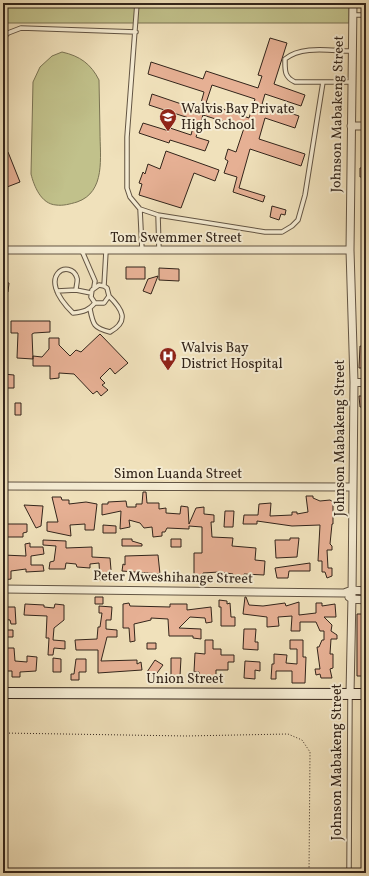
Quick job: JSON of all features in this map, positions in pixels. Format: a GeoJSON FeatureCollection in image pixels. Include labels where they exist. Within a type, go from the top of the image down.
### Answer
{"type":"FeatureCollection","features":[{"type":"Feature","properties":{"kind":"main road","name":"Union Street"},"geometry":{"type":"LineString","coordinates":[[3,693],[366,694]]}},
{"type":"Feature","properties":{"kind":"street","name":"Johnson Mabakeng Street"},"geometry":{"type":"LineString","coordinates":[[350,694],[354,382],[350,250],[353,3]]}},
{"type":"Feature","properties":{"kind":"street"},"geometry":{"type":"LineString","coordinates":[[351,126],[366,126]]}},
{"type":"Feature","properties":{"kind":"street","name":"Tom Swemmer Street"},"geometry":{"type":"LineString","coordinates":[[3,250],[350,250]]}},
{"type":"Feature","properties":{"kind":"street"},"geometry":{"type":"LineString","coordinates":[[354,382],[366,383]]}},
{"type":"Feature","properties":{"kind":"street","name":"Simon Luanda Street"},"geometry":{"type":"LineString","coordinates":[[3,486],[353,488]]}},
{"type":"Feature","properties":{"kind":"street","name":"Peter Mweshihange Street"},"geometry":{"type":"LineString","coordinates":[[3,589],[344,593]]}},
{"type":"Feature","properties":{"kind":"street"},"geometry":{"type":"LineString","coordinates":[[344,593],[352,590],[366,591]]}},
{"type":"Feature","properties":{"kind":"street"},"geometry":{"type":"LineString","coordinates":[[344,593],[352,599],[366,600]]}},
{"type":"Feature","properties":{"kind":"lane"},"geometry":{"type":"LineString","coordinates":[[137,3],[127,137],[127,188],[134,203],[140,209],[158,215],[265,232],[282,232],[292,226],[298,220],[305,195],[323,82]]}},
{"type":"Feature","properties":{"kind":"lane"},"geometry":{"type":"LineString","coordinates":[[352,15],[366,15]]}},
{"type":"Feature","properties":{"kind":"lane"},"geometry":{"type":"LineString","coordinates":[[3,38],[8,33],[21,28],[136,32]]}},
{"type":"Feature","properties":{"kind":"lane"},"geometry":{"type":"LineString","coordinates":[[351,82],[295,82],[288,79],[285,73],[286,59],[292,54],[300,51],[352,51]]}},
{"type":"Feature","properties":{"kind":"lane"},"geometry":{"type":"LineString","coordinates":[[140,209],[142,251]]}},
{"type":"Feature","properties":{"kind":"lane"},"geometry":{"type":"LineString","coordinates":[[158,215],[159,251]]}},
{"type":"Feature","properties":{"kind":"lane"},"geometry":{"type":"LineString","coordinates":[[82,251],[95,281],[91,294],[95,303]]}},
{"type":"Feature","properties":{"kind":"lane"},"geometry":{"type":"LineString","coordinates":[[90,309],[93,322],[98,329],[110,332],[117,328],[122,319],[122,312],[109,296],[109,292],[104,286],[106,251]]}},
{"type":"Feature","properties":{"kind":"lane"},"geometry":{"type":"LineString","coordinates":[[76,290],[77,278],[74,272],[66,269],[60,270],[56,275],[54,284],[61,301],[73,313],[90,309],[95,303]]}},
{"type":"Feature","properties":{"kind":"lane"},"geometry":{"type":"LineString","coordinates":[[94,287],[104,286]]}},
{"type":"Feature","properties":{"kind":"lane"},"geometry":{"type":"LineString","coordinates":[[57,291],[76,290],[91,294]]}},
{"type":"Feature","properties":{"kind":"lane"},"geometry":{"type":"LineString","coordinates":[[95,303],[104,303],[109,296]]}},
{"type":"Feature","properties":{"kind":"lane","name":"Johnson Mabakeng Street"},"geometry":{"type":"LineString","coordinates":[[349,873],[350,694]]}},
{"type":"Feature","properties":{"kind":"path"},"geometry":{"type":"LineString","coordinates":[[3,732],[186,736],[288,734],[302,740],[310,752],[309,873]]}},
{"type":"Feature","properties":{"kind":"green space"},"geometry":{"type":"Polygon","coordinates":[[[3,3],[349,3],[349,23],[3,23],[3,3]]]}},
{"type":"Feature","properties":{"kind":"green space"},"geometry":{"type":"Polygon","coordinates":[[[62,52],[80,58],[89,65],[99,80],[100,162],[97,182],[93,190],[86,197],[77,202],[66,205],[51,204],[42,198],[36,189],[31,174],[33,82],[40,67],[52,56],[62,52]]]}},
{"type":"Feature","properties":{"kind":"building"},"geometry":{"type":"Polygon","coordinates":[[[270,38],[287,43],[274,84],[305,95],[301,106],[265,94],[262,104],[299,116],[295,128],[265,118],[259,139],[305,154],[301,166],[250,149],[239,188],[265,196],[263,202],[233,192],[237,177],[224,173],[228,161],[225,159],[228,149],[236,152],[244,128],[203,115],[196,137],[209,141],[205,151],[170,140],[169,143],[139,133],[143,123],[169,131],[170,128],[191,135],[195,120],[149,105],[152,94],[199,110],[204,92],[148,74],[151,62],[203,79],[206,71],[258,88],[262,76],[258,75],[270,38]],[[212,85],[206,103],[249,118],[255,99],[212,85]]]}},
{"type":"Feature","properties":{"kind":"building"},"geometry":{"type":"Polygon","coordinates":[[[166,151],[219,170],[215,181],[194,173],[181,208],[139,195],[142,184],[139,183],[143,172],[145,174],[148,164],[160,169],[166,151]]]}},
{"type":"Feature","properties":{"kind":"building"},"geometry":{"type":"Polygon","coordinates":[[[8,152],[20,182],[7,187],[3,178],[3,153],[8,152]]]}},
{"type":"Feature","properties":{"kind":"building"},"geometry":{"type":"Polygon","coordinates":[[[366,167],[366,177],[360,177],[360,168],[366,167]]]}},
{"type":"Feature","properties":{"kind":"building"},"geometry":{"type":"Polygon","coordinates":[[[272,206],[286,210],[285,215],[281,214],[279,220],[270,217],[272,206]]]}},
{"type":"Feature","properties":{"kind":"building"},"geometry":{"type":"Polygon","coordinates":[[[126,267],[145,267],[145,279],[126,279],[126,267]]]}},
{"type":"Feature","properties":{"kind":"building"},"geometry":{"type":"Polygon","coordinates":[[[159,268],[179,269],[179,281],[159,280],[159,268]]]}},
{"type":"Feature","properties":{"kind":"building"},"geometry":{"type":"Polygon","coordinates":[[[158,276],[151,294],[143,291],[148,279],[158,276]]]}},
{"type":"Feature","properties":{"kind":"building"},"geometry":{"type":"Polygon","coordinates":[[[3,282],[9,283],[8,292],[3,291],[3,282]]]}},
{"type":"Feature","properties":{"kind":"building"},"geometry":{"type":"Polygon","coordinates":[[[11,321],[50,321],[50,332],[32,334],[33,359],[17,358],[18,333],[11,333],[11,321]]]}},
{"type":"Feature","properties":{"kind":"building"},"geometry":{"type":"Polygon","coordinates":[[[100,334],[128,363],[115,374],[110,368],[100,378],[105,383],[102,385],[108,390],[101,396],[97,391],[93,394],[74,374],[59,373],[59,378],[50,379],[50,366],[33,366],[33,356],[42,357],[49,349],[49,338],[59,338],[59,345],[70,356],[76,350],[81,352],[100,334]]]}},
{"type":"Feature","properties":{"kind":"building"},"geometry":{"type":"Polygon","coordinates":[[[360,346],[366,347],[366,368],[359,368],[360,346]]]}},
{"type":"Feature","properties":{"kind":"building"},"geometry":{"type":"Polygon","coordinates":[[[3,374],[14,375],[14,388],[3,388],[3,374]]]}},
{"type":"Feature","properties":{"kind":"building"},"geometry":{"type":"Polygon","coordinates":[[[359,396],[366,396],[366,407],[360,407],[359,396]]]}},
{"type":"Feature","properties":{"kind":"building"},"geometry":{"type":"Polygon","coordinates":[[[15,403],[21,403],[21,415],[15,415],[15,403]]]}},
{"type":"Feature","properties":{"kind":"building"},"geometry":{"type":"Polygon","coordinates":[[[143,492],[146,492],[147,503],[159,503],[159,509],[166,508],[166,513],[180,514],[181,506],[188,507],[189,524],[196,508],[204,507],[204,514],[214,515],[214,522],[211,522],[212,537],[233,538],[232,546],[256,548],[255,560],[265,561],[264,575],[244,574],[244,577],[233,577],[233,574],[219,572],[203,573],[202,578],[194,577],[194,553],[202,553],[202,527],[189,526],[189,529],[167,528],[165,532],[162,532],[162,536],[153,537],[152,527],[144,528],[140,523],[129,520],[130,527],[120,529],[121,511],[102,515],[102,504],[108,504],[108,502],[126,501],[127,507],[136,507],[136,504],[142,504],[143,492]]]}},
{"type":"Feature","properties":{"kind":"building"},"geometry":{"type":"Polygon","coordinates":[[[306,496],[313,496],[313,498],[320,501],[330,500],[333,502],[333,524],[330,544],[332,546],[332,550],[327,550],[328,568],[332,568],[332,576],[327,578],[325,572],[322,572],[322,561],[318,561],[320,525],[292,526],[257,521],[257,524],[243,524],[244,515],[258,515],[259,504],[271,503],[270,516],[292,515],[292,512],[297,512],[297,514],[308,512],[306,496]]]}},
{"type":"Feature","properties":{"kind":"building"},"geometry":{"type":"Polygon","coordinates":[[[52,497],[61,497],[62,500],[69,500],[69,504],[86,502],[97,504],[94,530],[85,530],[85,524],[70,525],[71,536],[47,531],[47,522],[58,522],[52,497]]]}},
{"type":"Feature","properties":{"kind":"building"},"geometry":{"type":"Polygon","coordinates":[[[24,505],[43,506],[41,526],[36,528],[24,505]]]}},
{"type":"Feature","properties":{"kind":"building"},"geometry":{"type":"Polygon","coordinates":[[[225,511],[234,511],[233,527],[224,527],[225,511]]]}},
{"type":"Feature","properties":{"kind":"building"},"geometry":{"type":"Polygon","coordinates":[[[3,524],[27,524],[27,532],[23,533],[23,537],[3,537],[3,524]]]}},
{"type":"Feature","properties":{"kind":"building"},"geometry":{"type":"Polygon","coordinates":[[[103,525],[116,526],[116,533],[103,533],[103,525]]]}},
{"type":"Feature","properties":{"kind":"building"},"geometry":{"type":"Polygon","coordinates":[[[290,538],[299,538],[297,557],[276,558],[275,540],[290,540],[290,538]]]}},
{"type":"Feature","properties":{"kind":"building"},"geometry":{"type":"Polygon","coordinates":[[[122,539],[132,539],[132,541],[142,544],[142,546],[122,546],[122,539]]]}},
{"type":"Feature","properties":{"kind":"building"},"geometry":{"type":"Polygon","coordinates":[[[171,539],[181,539],[181,547],[171,547],[171,539]]]}},
{"type":"Feature","properties":{"kind":"building"},"geometry":{"type":"Polygon","coordinates":[[[43,540],[66,541],[66,548],[92,547],[92,557],[110,558],[111,570],[107,572],[108,579],[100,580],[99,563],[90,564],[90,568],[77,567],[76,564],[66,563],[65,569],[49,569],[50,562],[54,561],[56,546],[43,545],[43,540]]]}},
{"type":"Feature","properties":{"kind":"building"},"geometry":{"type":"Polygon","coordinates":[[[30,543],[30,547],[43,547],[44,554],[31,556],[31,565],[43,565],[44,571],[26,572],[26,569],[11,571],[11,579],[3,580],[3,555],[26,556],[25,544],[30,543]]]}},
{"type":"Feature","properties":{"kind":"building"},"geometry":{"type":"Polygon","coordinates":[[[158,555],[160,574],[122,571],[123,564],[125,565],[125,556],[158,555]]]}},
{"type":"Feature","properties":{"kind":"building"},"geometry":{"type":"Polygon","coordinates":[[[310,563],[310,571],[289,571],[288,578],[277,578],[275,568],[310,563]]]}},
{"type":"Feature","properties":{"kind":"building"},"geometry":{"type":"Polygon","coordinates":[[[95,597],[103,597],[103,604],[95,604],[95,597]]]}},
{"type":"Feature","properties":{"kind":"building"},"geometry":{"type":"Polygon","coordinates":[[[245,597],[249,605],[263,606],[285,603],[286,606],[299,602],[299,615],[316,613],[316,603],[322,603],[322,606],[335,604],[336,617],[324,617],[332,625],[331,631],[337,635],[337,639],[331,639],[330,654],[333,654],[333,668],[330,669],[332,678],[321,678],[320,674],[316,675],[315,669],[320,669],[317,647],[319,647],[322,640],[324,640],[324,631],[320,631],[316,622],[300,622],[300,631],[291,631],[292,616],[278,617],[279,626],[267,627],[267,617],[243,614],[245,597]]]}},
{"type":"Feature","properties":{"kind":"building"},"geometry":{"type":"Polygon","coordinates":[[[219,600],[227,601],[227,604],[230,603],[231,617],[235,617],[235,626],[221,626],[221,607],[219,607],[219,600]]]}},
{"type":"Feature","properties":{"kind":"building"},"geometry":{"type":"Polygon","coordinates":[[[129,603],[130,606],[170,607],[170,604],[187,604],[187,610],[211,607],[212,622],[206,623],[205,618],[190,617],[179,628],[201,629],[201,639],[193,638],[193,636],[169,636],[168,619],[151,618],[151,620],[134,624],[135,641],[130,642],[129,628],[123,628],[123,604],[129,603]]]}},
{"type":"Feature","properties":{"kind":"building"},"geometry":{"type":"Polygon","coordinates":[[[25,604],[44,605],[44,607],[54,608],[55,604],[64,605],[64,620],[54,628],[53,640],[65,641],[65,649],[54,648],[53,655],[48,655],[49,638],[46,638],[47,616],[24,615],[25,604]]]}},
{"type":"Feature","properties":{"kind":"building"},"geometry":{"type":"Polygon","coordinates":[[[99,606],[112,607],[111,620],[106,620],[106,629],[117,630],[117,637],[107,637],[101,661],[137,660],[137,664],[141,662],[142,670],[98,673],[98,650],[76,650],[75,640],[97,639],[98,627],[100,627],[102,613],[99,613],[99,606]]]}},
{"type":"Feature","properties":{"kind":"building"},"geometry":{"type":"Polygon","coordinates":[[[3,607],[15,607],[16,624],[11,624],[10,620],[3,619],[3,607]]]}},
{"type":"Feature","properties":{"kind":"building"},"geometry":{"type":"Polygon","coordinates":[[[357,614],[366,614],[366,639],[364,639],[364,650],[366,650],[366,676],[357,676],[357,614]]]}},
{"type":"Feature","properties":{"kind":"building"},"geometry":{"type":"Polygon","coordinates":[[[244,629],[256,629],[255,642],[258,642],[258,650],[243,649],[244,629]]]}},
{"type":"Feature","properties":{"kind":"building"},"geometry":{"type":"Polygon","coordinates":[[[3,630],[13,630],[13,637],[3,637],[3,630]]]}},
{"type":"Feature","properties":{"kind":"building"},"geometry":{"type":"Polygon","coordinates":[[[205,640],[213,640],[213,649],[221,649],[221,655],[234,655],[234,662],[228,662],[228,670],[216,670],[216,680],[199,680],[199,672],[194,672],[195,653],[205,654],[205,640]]]}},
{"type":"Feature","properties":{"kind":"building"},"geometry":{"type":"Polygon","coordinates":[[[290,640],[303,640],[303,657],[306,657],[305,683],[292,683],[292,671],[276,671],[276,679],[271,679],[274,654],[287,655],[286,663],[297,664],[297,649],[290,649],[290,640]]]}},
{"type":"Feature","properties":{"kind":"building"},"geometry":{"type":"Polygon","coordinates":[[[147,643],[156,643],[156,649],[147,649],[147,643]]]}},
{"type":"Feature","properties":{"kind":"building"},"geometry":{"type":"Polygon","coordinates":[[[3,648],[14,648],[15,661],[27,662],[27,656],[37,657],[36,671],[20,672],[20,677],[12,677],[12,671],[3,671],[3,648]]]}},
{"type":"Feature","properties":{"kind":"building"},"geometry":{"type":"Polygon","coordinates":[[[53,658],[61,659],[61,672],[53,672],[53,658]]]}},
{"type":"Feature","properties":{"kind":"building"},"geometry":{"type":"Polygon","coordinates":[[[171,658],[181,658],[180,676],[171,675],[171,658]]]}},
{"type":"Feature","properties":{"kind":"building"},"geometry":{"type":"Polygon","coordinates":[[[76,659],[86,659],[86,672],[79,672],[79,680],[71,680],[71,674],[74,674],[76,659]]]}},
{"type":"Feature","properties":{"kind":"building"},"geometry":{"type":"Polygon","coordinates":[[[155,660],[163,665],[154,677],[147,672],[155,660]]]}},
{"type":"Feature","properties":{"kind":"building"},"geometry":{"type":"Polygon","coordinates":[[[245,661],[260,662],[260,671],[255,670],[255,679],[244,678],[245,661]]]}},
{"type":"Feature","properties":{"kind":"place","name":"Walvis Bay Private High School"},"geometry":{"type":"Point","coordinates":[168,132]}},
{"type":"Feature","properties":{"kind":"place","name":"Walvis Bay District Hospital"},"geometry":{"type":"Point","coordinates":[168,371]}}]}
